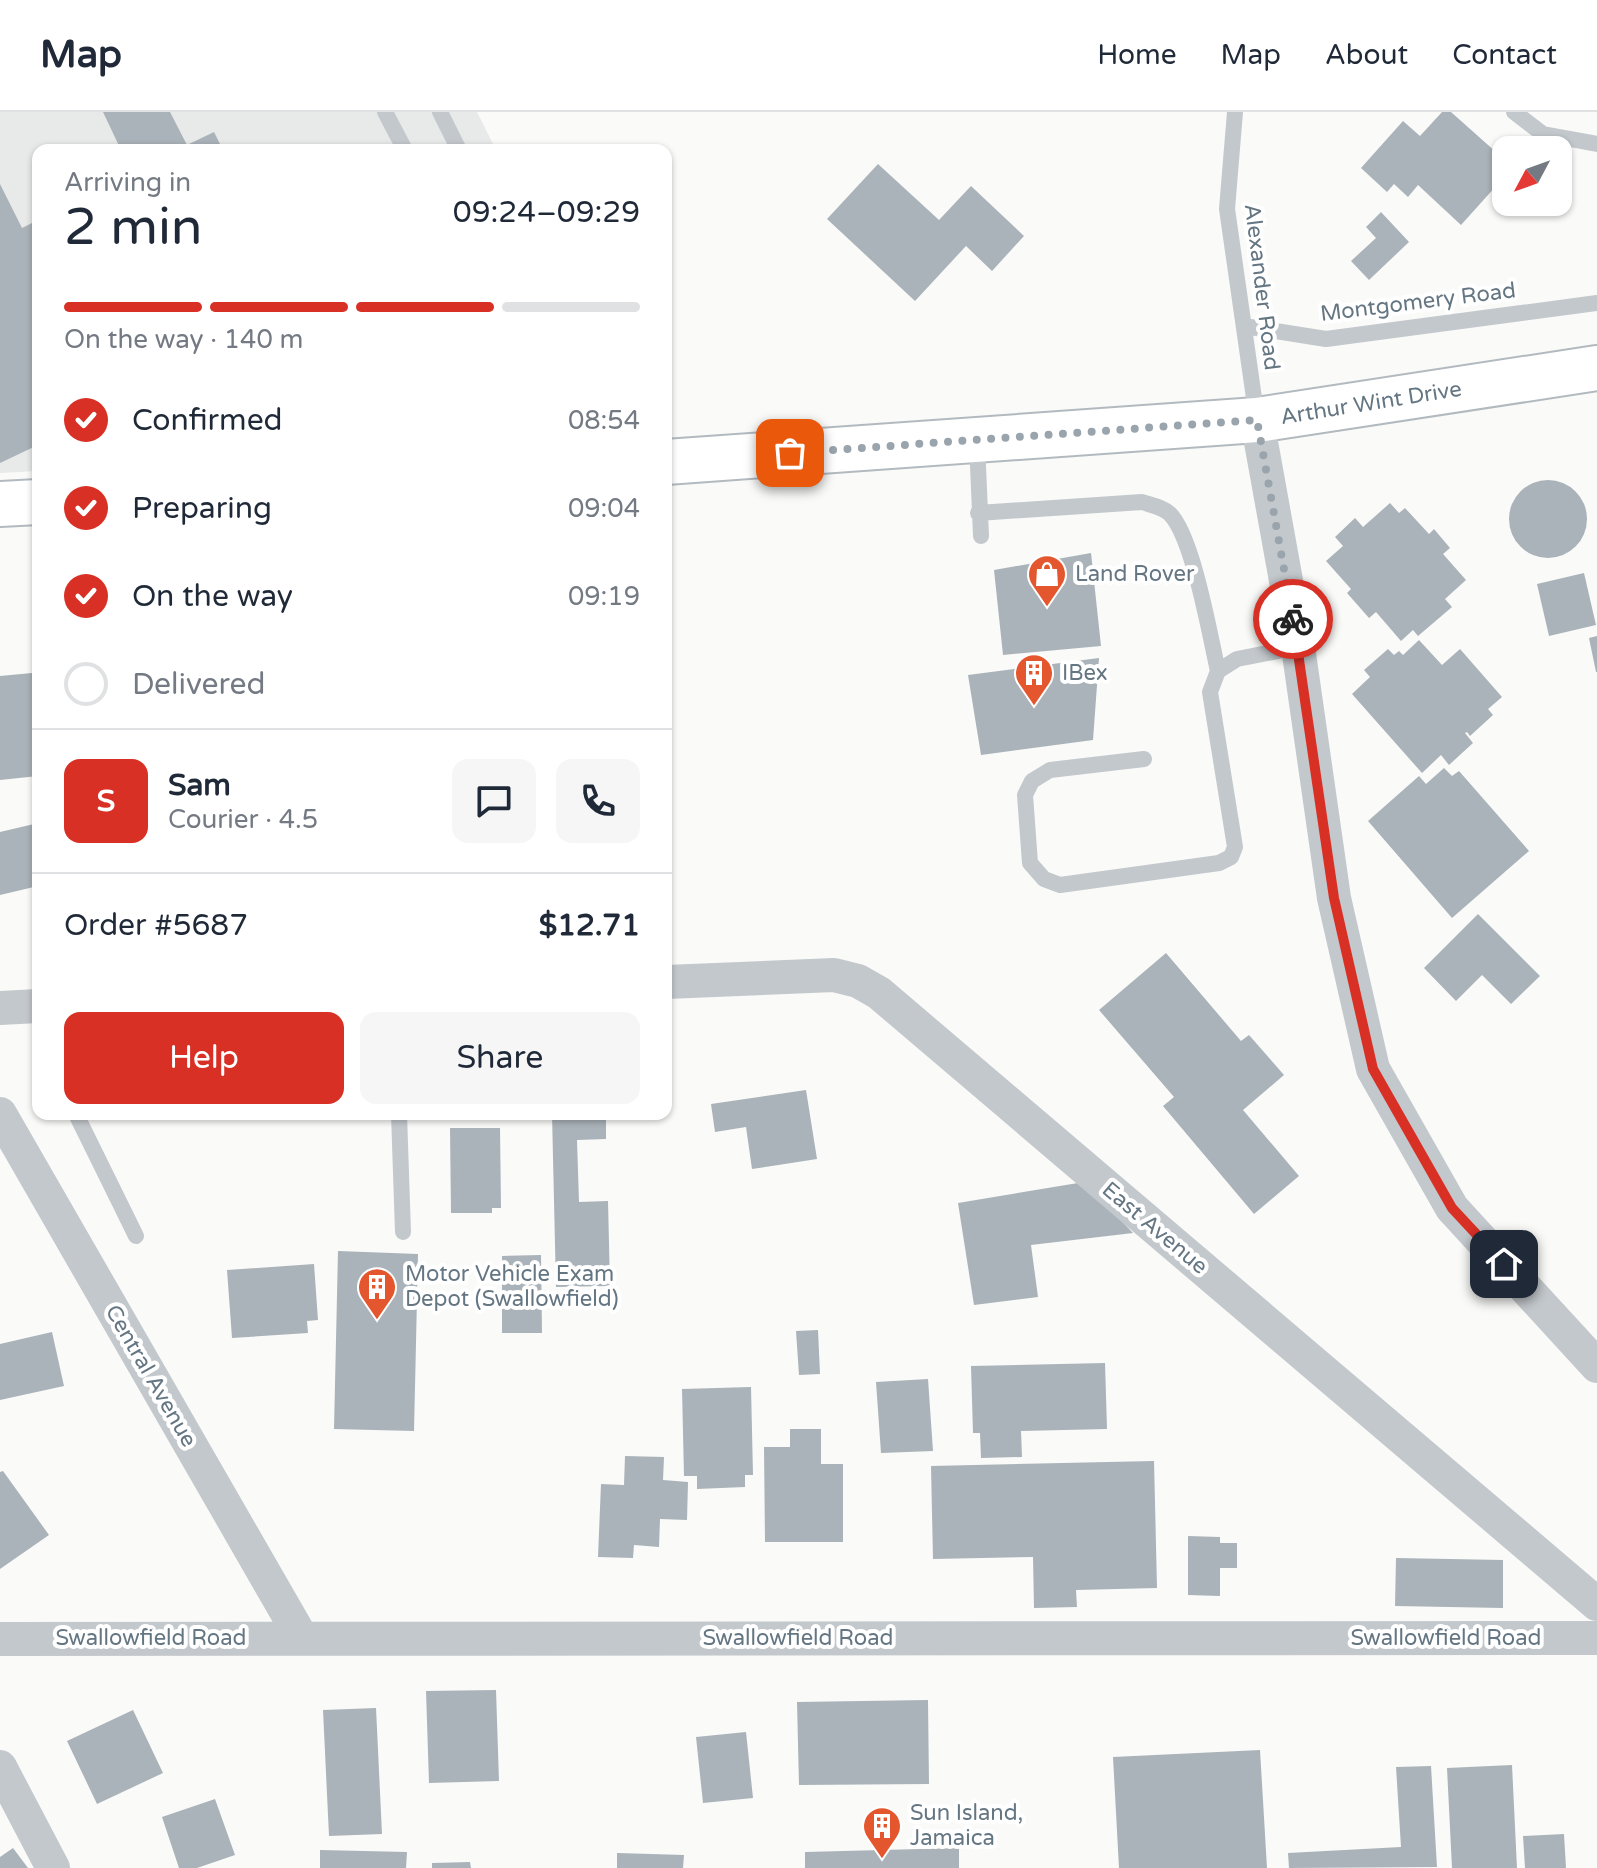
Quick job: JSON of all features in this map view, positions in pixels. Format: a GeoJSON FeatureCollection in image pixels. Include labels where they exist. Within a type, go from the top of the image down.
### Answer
{"type":"FeatureCollection","features":[{"type":"Feature","properties":{"kind":"main road","name":"Arthur Wint Drive"},"geometry":{"type":"LineString","coordinates":[[672,462],[1257,420],[1597,368]]}},
{"type":"Feature","properties":{"kind":"main road"},"geometry":{"type":"LineString","coordinates":[[0,504],[32,502]]}},
{"type":"Feature","properties":{"kind":"street"},"geometry":{"type":"LineString","coordinates":[[1257,420],[1298,647],[1334,898],[1373,1069],[1452,1208],[1597,1366]]}},
{"type":"Feature","properties":{"kind":"street","name":"East Avenue"},"geometry":{"type":"LineString","coordinates":[[672,982],[834,975],[858,981],[879,993],[1597,1604]]}},
{"type":"Feature","properties":{"kind":"street"},"geometry":{"type":"LineString","coordinates":[[0,1008],[32,1006]]}},
{"type":"Feature","properties":{"kind":"street","name":"Central Avenue"},"geometry":{"type":"LineString","coordinates":[[0,1114],[301,1637]]}},
{"type":"Feature","properties":{"kind":"street","name":"Swallowfield Road"},"geometry":{"type":"LineString","coordinates":[[0,1639],[1597,1638]]}},
{"type":"Feature","properties":{"kind":"street"},"geometry":{"type":"LineString","coordinates":[[0,1767],[53,1868]]}},
{"type":"Feature","properties":{"kind":"lane"},"geometry":{"type":"LineString","coordinates":[[385,112],[402,144]]}},
{"type":"Feature","properties":{"kind":"lane"},"geometry":{"type":"LineString","coordinates":[[440,112],[456,144]]}},
{"type":"Feature","properties":{"kind":"lane","name":"Alexander Road"},"geometry":{"type":"LineString","coordinates":[[1235,112],[1227,209],[1257,420]]}},
{"type":"Feature","properties":{"kind":"lane"},"geometry":{"type":"LineString","coordinates":[[1514,112],[1543,134],[1597,144]]}},
{"type":"Feature","properties":{"kind":"lane","name":"Montgomery Road"},"geometry":{"type":"LineString","coordinates":[[1244,326],[1326,339],[1597,303]]}},
{"type":"Feature","properties":{"kind":"lane"},"geometry":{"type":"LineString","coordinates":[[977,440],[981,536]]}},
{"type":"Feature","properties":{"kind":"lane"},"geometry":{"type":"LineString","coordinates":[[978,513],[1142,502],[1167,511],[1181,527],[1218,671],[1210,692],[1235,847],[1231,857],[1219,863],[1060,885],[1044,879],[1030,863],[1025,795],[1032,781],[1050,770],[1144,759]]}},
{"type":"Feature","properties":{"kind":"lane"},"geometry":{"type":"LineString","coordinates":[[1218,671],[1237,659],[1298,647]]}},
{"type":"Feature","properties":{"kind":"lane"},"geometry":{"type":"LineString","coordinates":[[79,1120],[136,1236]]}},
{"type":"Feature","properties":{"kind":"lane"},"geometry":{"type":"LineString","coordinates":[[399,1120],[403,1232]]}},
{"type":"Feature","properties":{"kind":"shaded area"},"geometry":{"type":"Polygon","coordinates":[[[0,112],[477,112],[493,144],[32,144],[32,471],[0,473],[0,112]]]}},
{"type":"Feature","properties":{"kind":"building"},"geometry":{"type":"Polygon","coordinates":[[[103,112],[170,112],[186,144],[118,144],[103,112]]]}},
{"type":"Feature","properties":{"kind":"building"},"geometry":{"type":"Polygon","coordinates":[[[1442,112],[1451,112],[1492,149],[1492,191],[1461,225],[1418,185],[1408,197],[1394,184],[1387,192],[1361,168],[1403,121],[1420,136],[1442,112]]]}},
{"type":"Feature","properties":{"kind":"building"},"geometry":{"type":"Polygon","coordinates":[[[214,132],[220,144],[189,144],[214,132]]]}},
{"type":"Feature","properties":{"kind":"building"},"geometry":{"type":"Polygon","coordinates":[[[878,164],[939,220],[971,186],[1024,236],[992,271],[966,246],[915,301],[827,219],[878,164]]]}},
{"type":"Feature","properties":{"kind":"building"},"geometry":{"type":"Polygon","coordinates":[[[0,184],[22,228],[32,223],[32,448],[0,463],[0,184]]]}},
{"type":"Feature","properties":{"kind":"building"},"geometry":{"type":"Polygon","coordinates":[[[1381,212],[1409,242],[1369,280],[1351,261],[1376,238],[1366,227],[1381,212]]]}},
{"type":"Feature","properties":{"kind":"building"},"geometry":{"type":"Polygon","coordinates":[[[1540,480],[1556,480],[1570,486],[1581,497],[1587,519],[1581,541],[1570,552],[1556,558],[1540,558],[1526,552],[1515,541],[1509,527],[1509,511],[1515,497],[1526,486],[1540,480]]]}},
{"type":"Feature","properties":{"kind":"building"},"geometry":{"type":"Polygon","coordinates":[[[1390,503],[1399,513],[1405,508],[1429,534],[1434,529],[1450,548],[1443,554],[1466,580],[1445,599],[1452,607],[1418,636],[1413,630],[1401,641],[1376,612],[1369,618],[1347,593],[1351,589],[1326,561],[1343,546],[1335,537],[1355,518],[1363,527],[1390,503]]]}},
{"type":"Feature","properties":{"kind":"building","name":"Land Rover"},"geometry":{"type":"Polygon","coordinates":[[[1091,553],[1101,646],[1003,655],[994,570],[1091,553]]]}},
{"type":"Feature","properties":{"kind":"building"},"geometry":{"type":"Polygon","coordinates":[[[1584,573],[1596,625],[1549,636],[1537,584],[1584,573]]]}},
{"type":"Feature","properties":{"kind":"building"},"geometry":{"type":"Polygon","coordinates":[[[1597,636],[1597,672],[1596,672],[1589,638],[1597,636]]]}},
{"type":"Feature","properties":{"kind":"building"},"geometry":{"type":"Polygon","coordinates":[[[1419,640],[1442,665],[1460,649],[1502,697],[1488,709],[1493,715],[1470,736],[1465,733],[1473,743],[1449,765],[1441,755],[1422,773],[1352,694],[1370,677],[1364,670],[1388,649],[1394,655],[1399,651],[1403,655],[1419,640]]]}},
{"type":"Feature","properties":{"kind":"building","name":"IBex"},"geometry":{"type":"Polygon","coordinates":[[[1099,658],[1093,740],[981,755],[968,675],[1099,658]]]}},
{"type":"Feature","properties":{"kind":"building"},"geometry":{"type":"Polygon","coordinates":[[[32,673],[32,777],[0,780],[0,676],[32,673]]]}},
{"type":"Feature","properties":{"kind":"building"},"geometry":{"type":"Polygon","coordinates":[[[1444,768],[1452,776],[1459,771],[1529,851],[1452,918],[1368,821],[1419,776],[1426,784],[1444,768]]]}},
{"type":"Feature","properties":{"kind":"building"},"geometry":{"type":"Polygon","coordinates":[[[32,824],[32,887],[0,895],[0,832],[32,824]]]}},
{"type":"Feature","properties":{"kind":"building"},"geometry":{"type":"Polygon","coordinates":[[[1478,914],[1540,976],[1511,1004],[1482,975],[1456,1001],[1424,968],[1478,914]]]}},
{"type":"Feature","properties":{"kind":"building"},"geometry":{"type":"Polygon","coordinates":[[[1166,953],[1241,1041],[1249,1035],[1284,1075],[1243,1110],[1299,1176],[1254,1214],[1163,1106],[1174,1097],[1099,1010],[1166,953]]]}},
{"type":"Feature","properties":{"kind":"building"},"geometry":{"type":"Polygon","coordinates":[[[806,1090],[817,1159],[752,1169],[746,1127],[715,1132],[711,1104],[806,1090]]]}},
{"type":"Feature","properties":{"kind":"building"},"geometry":{"type":"Polygon","coordinates":[[[552,1120],[606,1120],[606,1139],[577,1140],[579,1202],[608,1201],[610,1286],[556,1287],[552,1120]]]}},
{"type":"Feature","properties":{"kind":"building"},"geometry":{"type":"Polygon","coordinates":[[[450,1128],[500,1128],[501,1208],[492,1208],[492,1213],[451,1213],[450,1128]]]}},
{"type":"Feature","properties":{"kind":"building"},"geometry":{"type":"Polygon","coordinates":[[[1084,1182],[1133,1233],[1031,1245],[1038,1297],[974,1305],[958,1203],[1084,1182]]]}},
{"type":"Feature","properties":{"kind":"building","name":"Motor Vehicle Exam Depot (Swallowfield)"},"geometry":{"type":"Polygon","coordinates":[[[338,1251],[418,1254],[414,1431],[334,1429],[338,1251]]]}},
{"type":"Feature","properties":{"kind":"building"},"geometry":{"type":"Polygon","coordinates":[[[541,1255],[542,1333],[502,1333],[502,1256],[541,1255]]]}},
{"type":"Feature","properties":{"kind":"building"},"geometry":{"type":"Polygon","coordinates":[[[314,1264],[318,1320],[307,1321],[308,1333],[232,1338],[227,1270],[314,1264]]]}},
{"type":"Feature","properties":{"kind":"building"},"geometry":{"type":"Polygon","coordinates":[[[818,1330],[820,1374],[799,1375],[796,1331],[818,1330]]]}},
{"type":"Feature","properties":{"kind":"building"},"geometry":{"type":"Polygon","coordinates":[[[52,1332],[64,1386],[0,1400],[0,1344],[52,1332]]]}},
{"type":"Feature","properties":{"kind":"building"},"geometry":{"type":"Polygon","coordinates":[[[1105,1363],[1107,1429],[1021,1431],[1022,1457],[981,1458],[980,1433],[973,1433],[971,1366],[1105,1363]]]}},
{"type":"Feature","properties":{"kind":"building"},"geometry":{"type":"Polygon","coordinates":[[[928,1379],[933,1451],[881,1453],[876,1382],[928,1379]]]}},
{"type":"Feature","properties":{"kind":"building"},"geometry":{"type":"Polygon","coordinates":[[[751,1387],[753,1475],[745,1475],[745,1487],[697,1489],[697,1476],[684,1476],[682,1389],[751,1387]]]}},
{"type":"Feature","properties":{"kind":"building"},"geometry":{"type":"Polygon","coordinates":[[[790,1429],[821,1429],[821,1464],[843,1464],[843,1542],[765,1542],[764,1447],[790,1447],[790,1429]]]}},
{"type":"Feature","properties":{"kind":"building"},"geometry":{"type":"Polygon","coordinates":[[[625,1456],[664,1457],[663,1480],[688,1482],[687,1520],[660,1519],[659,1547],[634,1545],[633,1558],[598,1557],[601,1484],[624,1485],[625,1456]]]}},
{"type":"Feature","properties":{"kind":"building"},"geometry":{"type":"Polygon","coordinates":[[[1154,1461],[1157,1588],[1076,1590],[1077,1607],[1034,1608],[1033,1557],[933,1559],[931,1466],[1154,1461]]]}},
{"type":"Feature","properties":{"kind":"building"},"geometry":{"type":"Polygon","coordinates":[[[3,1471],[49,1535],[0,1569],[0,1472],[3,1471]]]}},
{"type":"Feature","properties":{"kind":"building"},"geometry":{"type":"Polygon","coordinates":[[[1188,1536],[1220,1537],[1220,1543],[1237,1543],[1237,1568],[1220,1568],[1220,1596],[1188,1595],[1188,1536]]]}},
{"type":"Feature","properties":{"kind":"building"},"geometry":{"type":"Polygon","coordinates":[[[1396,1558],[1503,1560],[1503,1608],[1395,1606],[1396,1558]]]}},
{"type":"Feature","properties":{"kind":"building"},"geometry":{"type":"Polygon","coordinates":[[[496,1690],[499,1781],[429,1783],[426,1691],[496,1690]]]}},
{"type":"Feature","properties":{"kind":"building"},"geometry":{"type":"Polygon","coordinates":[[[928,1700],[929,1784],[799,1785],[797,1702],[928,1700]]]}},
{"type":"Feature","properties":{"kind":"building"},"geometry":{"type":"Polygon","coordinates":[[[376,1708],[382,1834],[329,1836],[323,1710],[376,1708]]]}},
{"type":"Feature","properties":{"kind":"building"},"geometry":{"type":"Polygon","coordinates":[[[133,1710],[163,1773],[97,1804],[67,1741],[133,1710]]]}},
{"type":"Feature","properties":{"kind":"building"},"geometry":{"type":"Polygon","coordinates":[[[746,1732],[753,1798],[703,1803],[696,1737],[746,1732]]]}},
{"type":"Feature","properties":{"kind":"building"},"geometry":{"type":"Polygon","coordinates":[[[1260,1750],[1267,1868],[1119,1868],[1113,1757],[1260,1750]]]}},
{"type":"Feature","properties":{"kind":"building"},"geometry":{"type":"Polygon","coordinates":[[[1512,1765],[1517,1868],[1452,1868],[1447,1768],[1512,1765]]]}},
{"type":"Feature","properties":{"kind":"building"},"geometry":{"type":"Polygon","coordinates":[[[1431,1766],[1437,1867],[1289,1868],[1288,1853],[1401,1847],[1396,1767],[1431,1766]]]}},
{"type":"Feature","properties":{"kind":"building"},"geometry":{"type":"Polygon","coordinates":[[[215,1799],[235,1855],[197,1868],[179,1868],[162,1817],[215,1799]]]}},
{"type":"Feature","properties":{"kind":"building"},"geometry":{"type":"Polygon","coordinates":[[[1564,1834],[1566,1868],[1525,1868],[1523,1836],[1564,1834]]]}},
{"type":"Feature","properties":{"kind":"building"},"geometry":{"type":"Polygon","coordinates":[[[13,1848],[28,1868],[0,1868],[0,1857],[13,1848]]]}},
{"type":"Feature","properties":{"kind":"building","name":"Sun Island, Jamaica"},"geometry":{"type":"Polygon","coordinates":[[[959,1848],[959,1868],[805,1868],[805,1852],[959,1848]]]}},
{"type":"Feature","properties":{"kind":"building"},"geometry":{"type":"Polygon","coordinates":[[[320,1850],[407,1852],[406,1868],[320,1868],[320,1850]]]}},
{"type":"Feature","properties":{"kind":"building"},"geometry":{"type":"Polygon","coordinates":[[[617,1853],[684,1855],[683,1868],[617,1868],[617,1853]]]}},
{"type":"Feature","properties":{"kind":"building"},"geometry":{"type":"Polygon","coordinates":[[[470,1862],[471,1868],[432,1868],[432,1863],[470,1862]]]}},
{"type":"Feature","properties":{"kind":"way so far"},"geometry":{"type":"LineString","coordinates":[[790,453],[1257,420],[1293,619]]}},
{"type":"Feature","properties":{"kind":"place","name":"Land Rover"},"geometry":{"type":"Point","coordinates":[1047,608]}},
{"type":"Feature","properties":{"kind":"place","name":"IBex"},"geometry":{"type":"Point","coordinates":[1034,707]}},
{"type":"Feature","properties":{"kind":"place","name":"Motor Vehicle Exam Depot (Swallowfield)"},"geometry":{"type":"Point","coordinates":[377,1321]}},
{"type":"Feature","properties":{"kind":"place","name":"Sun Island, Jamaica"},"geometry":{"type":"Point","coordinates":[882,1860]}},
{"type":"Feature","properties":{"kind":"route"},"geometry":{"type":"LineString","coordinates":[[1293,619],[1334,898],[1373,1069],[1452,1208],[1504,1264]]}}]}
